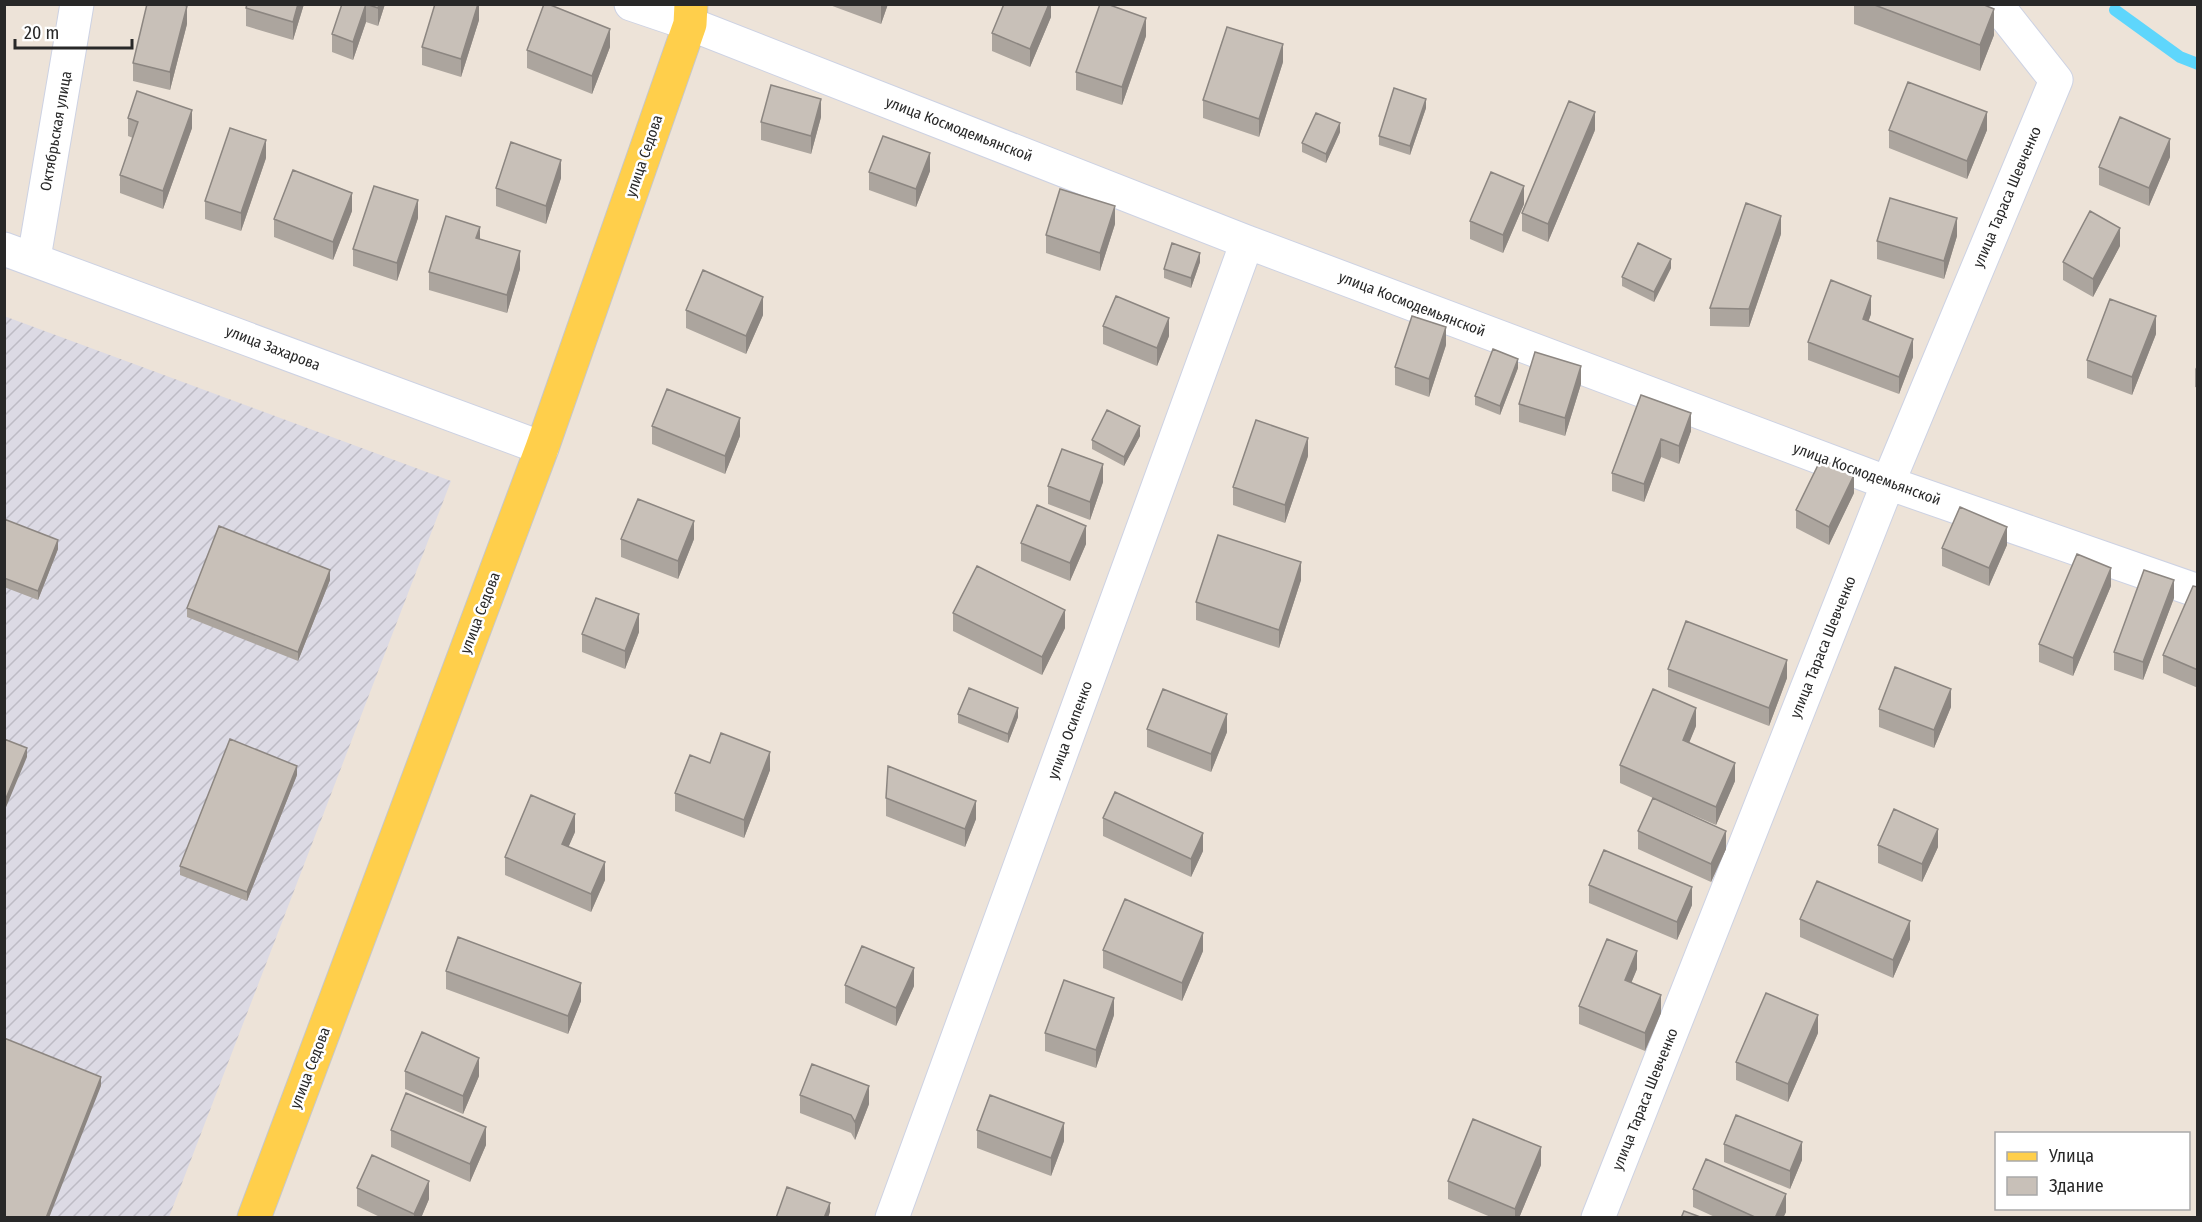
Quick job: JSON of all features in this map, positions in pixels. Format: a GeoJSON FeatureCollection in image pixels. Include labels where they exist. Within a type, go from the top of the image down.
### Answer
{"type":"FeatureCollection","features":[{"type":"Feature","properties":{"kind":"main road","name":"улица Седова"},"geometry":{"type":"LineString","coordinates":[[254,1218],[542,448],[691,14]]}},
{"type":"Feature","properties":{"kind":"street","name":"Октябрьская улица"},"geometry":{"type":"LineString","coordinates":[[19,254],[77,4]]}},
{"type":"Feature","properties":{"kind":"street","name":"улица Космодемьянской"},"geometry":{"type":"LineString","coordinates":[[631,4],[691,14],[1247,242],[1888,483],[2198,591]]}},
{"type":"Feature","properties":{"kind":"street","name":"улица Тараса Шевченко"},"geometry":{"type":"LineString","coordinates":[[1598,1218],[1888,483],[2056,80],[1996,4]]}},
{"type":"Feature","properties":{"kind":"street","name":"улица Осипенко"},"geometry":{"type":"LineString","coordinates":[[892,1218],[1247,242]]}},
{"type":"Feature","properties":{"kind":"street","name":"улица Захарова"},"geometry":{"type":"LineString","coordinates":[[19,254],[542,448]]}},
{"type":"Feature","properties":{"kind":"shaded area"},"geometry":{"type":"Polygon","coordinates":[[[4,316],[451,481],[169,1217],[5,1217],[4,316]]]}},
{"type":"Feature","properties":{"kind":"building"},"geometry":{"type":"Polygon","coordinates":[[[147,4],[187,6],[170,72],[133,63],[147,4]]]}},
{"type":"Feature","properties":{"kind":"building"},"geometry":{"type":"Polygon","coordinates":[[[247,4],[298,4],[293,22],[246,8],[247,4]]]}},
{"type":"Feature","properties":{"kind":"building"},"geometry":{"type":"Polygon","coordinates":[[[342,4],[366,4],[353,42],[332,34],[342,4]]]}},
{"type":"Feature","properties":{"kind":"building"},"geometry":{"type":"Polygon","coordinates":[[[366,4],[379,4],[378,8],[366,4]]]}},
{"type":"Feature","properties":{"kind":"building"},"geometry":{"type":"Polygon","coordinates":[[[435,4],[478,4],[461,59],[422,47],[435,4]]]}},
{"type":"Feature","properties":{"kind":"building"},"geometry":{"type":"Polygon","coordinates":[[[544,4],[610,29],[592,76],[527,50],[544,4]]]}},
{"type":"Feature","properties":{"kind":"building"},"geometry":{"type":"Polygon","coordinates":[[[1004,4],[1049,4],[1030,49],[992,33],[1004,4]]]}},
{"type":"Feature","properties":{"kind":"building"},"geometry":{"type":"Polygon","coordinates":[[[1100,4],[1107,4],[1146,18],[1122,87],[1076,72],[1100,4]]]}},
{"type":"Feature","properties":{"kind":"building"},"geometry":{"type":"Polygon","coordinates":[[[1872,4],[1982,4],[1994,9],[1980,45],[1872,4]]]}},
{"type":"Feature","properties":{"kind":"building"},"geometry":{"type":"Polygon","coordinates":[[[1227,27],[1283,44],[1259,119],[1203,100],[1227,27]]]}},
{"type":"Feature","properties":{"kind":"building"},"geometry":{"type":"Polygon","coordinates":[[[1908,82],[1987,112],[1967,161],[1889,130],[1908,82]]]}},
{"type":"Feature","properties":{"kind":"building"},"geometry":{"type":"Polygon","coordinates":[[[771,85],[821,99],[811,136],[761,122],[771,85]]]}},
{"type":"Feature","properties":{"kind":"building"},"geometry":{"type":"Polygon","coordinates":[[[1394,88],[1426,99],[1410,146],[1379,136],[1394,88]]]}},
{"type":"Feature","properties":{"kind":"building"},"geometry":{"type":"Polygon","coordinates":[[[137,91],[192,110],[163,191],[120,175],[138,122],[128,118],[137,91]]]}},
{"type":"Feature","properties":{"kind":"building"},"geometry":{"type":"Polygon","coordinates":[[[1569,101],[1595,112],[1548,224],[1522,213],[1569,101]]]}},
{"type":"Feature","properties":{"kind":"building"},"geometry":{"type":"Polygon","coordinates":[[[1316,113],[1340,123],[1326,154],[1302,143],[1316,113]]]}},
{"type":"Feature","properties":{"kind":"building"},"geometry":{"type":"Polygon","coordinates":[[[2120,117],[2170,139],[2149,188],[2099,167],[2120,117]]]}},
{"type":"Feature","properties":{"kind":"building"},"geometry":{"type":"Polygon","coordinates":[[[230,128],[266,140],[241,213],[205,201],[230,128]]]}},
{"type":"Feature","properties":{"kind":"building"},"geometry":{"type":"Polygon","coordinates":[[[883,136],[930,153],[916,189],[869,172],[883,136]]]}},
{"type":"Feature","properties":{"kind":"building"},"geometry":{"type":"Polygon","coordinates":[[[511,142],[561,160],[546,206],[496,188],[511,142]]]}},
{"type":"Feature","properties":{"kind":"building"},"geometry":{"type":"Polygon","coordinates":[[[293,170],[352,193],[333,242],[274,219],[293,170]]]}},
{"type":"Feature","properties":{"kind":"building"},"geometry":{"type":"Polygon","coordinates":[[[1491,172],[1524,186],[1503,235],[1470,221],[1491,172]]]}},
{"type":"Feature","properties":{"kind":"building"},"geometry":{"type":"Polygon","coordinates":[[[374,186],[418,200],[397,263],[353,249],[374,186]]]}},
{"type":"Feature","properties":{"kind":"building"},"geometry":{"type":"Polygon","coordinates":[[[1060,189],[1115,206],[1100,253],[1046,235],[1060,189]]]}},
{"type":"Feature","properties":{"kind":"building"},"geometry":{"type":"Polygon","coordinates":[[[1890,198],[1957,218],[1944,261],[1877,241],[1890,198]]]}},
{"type":"Feature","properties":{"kind":"building"},"geometry":{"type":"Polygon","coordinates":[[[1746,203],[1781,216],[1749,309],[1710,308],[1746,203]]]}},
{"type":"Feature","properties":{"kind":"building"},"geometry":{"type":"Polygon","coordinates":[[[2090,211],[2120,228],[2093,279],[2063,262],[2090,211]]]}},
{"type":"Feature","properties":{"kind":"building"},"geometry":{"type":"Polygon","coordinates":[[[446,216],[480,227],[476,238],[520,251],[507,295],[429,272],[446,216]]]}},
{"type":"Feature","properties":{"kind":"building"},"geometry":{"type":"Polygon","coordinates":[[[1172,243],[1200,253],[1191,278],[1164,269],[1172,243]]]}},
{"type":"Feature","properties":{"kind":"building"},"geometry":{"type":"Polygon","coordinates":[[[1638,243],[1671,259],[1654,292],[1622,277],[1638,243]]]}},
{"type":"Feature","properties":{"kind":"building"},"geometry":{"type":"Polygon","coordinates":[[[703,270],[763,297],[746,336],[686,310],[703,270]]]}},
{"type":"Feature","properties":{"kind":"building"},"geometry":{"type":"Polygon","coordinates":[[[1831,280],[1871,296],[1863,319],[1913,339],[1899,377],[1808,342],[1831,280]]]}},
{"type":"Feature","properties":{"kind":"building"},"geometry":{"type":"Polygon","coordinates":[[[1116,296],[1169,318],[1157,348],[1103,326],[1116,296]]]}},
{"type":"Feature","properties":{"kind":"building"},"geometry":{"type":"Polygon","coordinates":[[[2110,299],[2156,316],[2132,377],[2087,360],[2110,299]]]}},
{"type":"Feature","properties":{"kind":"building"},"geometry":{"type":"Polygon","coordinates":[[[1412,316],[1446,327],[1429,379],[1395,367],[1412,316]]]}},
{"type":"Feature","properties":{"kind":"building"},"geometry":{"type":"Polygon","coordinates":[[[1493,349],[1518,359],[1500,406],[1475,396],[1493,349]]]}},
{"type":"Feature","properties":{"kind":"building"},"geometry":{"type":"Polygon","coordinates":[[[1535,352],[1581,366],[1565,418],[1519,404],[1535,352]]]}},
{"type":"Feature","properties":{"kind":"building"},"geometry":{"type":"Polygon","coordinates":[[[667,389],[740,418],[725,456],[652,426],[667,389]]]}},
{"type":"Feature","properties":{"kind":"building"},"geometry":{"type":"Polygon","coordinates":[[[1641,395],[1691,413],[1679,446],[1661,439],[1644,484],[1612,473],[1641,395]]]}},
{"type":"Feature","properties":{"kind":"building"},"geometry":{"type":"Polygon","coordinates":[[[1107,410],[1140,426],[1124,457],[1092,440],[1107,410]]]}},
{"type":"Feature","properties":{"kind":"building"},"geometry":{"type":"Polygon","coordinates":[[[1256,420],[1308,438],[1285,505],[1233,487],[1256,420]]]}},
{"type":"Feature","properties":{"kind":"building"},"geometry":{"type":"Polygon","coordinates":[[[1062,449],[1103,464],[1090,502],[1048,486],[1062,449]]]}},
{"type":"Feature","properties":{"kind":"building"},"geometry":{"type":"Polygon","coordinates":[[[1821,459],[1854,475],[1829,527],[1796,510],[1821,459]]]}},
{"type":"Feature","properties":{"kind":"building"},"geometry":{"type":"Polygon","coordinates":[[[638,499],[694,521],[678,561],[621,539],[638,499]]]}},
{"type":"Feature","properties":{"kind":"building"},"geometry":{"type":"Polygon","coordinates":[[[1037,505],[1086,526],[1070,563],[1021,543],[1037,505]]]}},
{"type":"Feature","properties":{"kind":"building"},"geometry":{"type":"Polygon","coordinates":[[[1960,507],[2007,527],[1989,568],[1942,548],[1960,507]]]}},
{"type":"Feature","properties":{"kind":"building"},"geometry":{"type":"Polygon","coordinates":[[[4,519],[58,540],[38,591],[4,578],[4,519]]]}},
{"type":"Feature","properties":{"kind":"building"},"geometry":{"type":"Polygon","coordinates":[[[219,526],[330,570],[298,652],[187,608],[219,526]]]}},
{"type":"Feature","properties":{"kind":"building"},"geometry":{"type":"Polygon","coordinates":[[[1218,535],[1301,562],[1279,630],[1196,602],[1218,535]]]}},
{"type":"Feature","properties":{"kind":"building"},"geometry":{"type":"Polygon","coordinates":[[[2077,554],[2111,568],[2073,658],[2039,644],[2077,554]]]}},
{"type":"Feature","properties":{"kind":"building"},"geometry":{"type":"Polygon","coordinates":[[[977,566],[1065,610],[1042,657],[953,613],[977,566]]]}},
{"type":"Feature","properties":{"kind":"building"},"geometry":{"type":"Polygon","coordinates":[[[2144,570],[2174,580],[2143,662],[2114,652],[2144,570]]]}},
{"type":"Feature","properties":{"kind":"building"},"geometry":{"type":"Polygon","coordinates":[[[2193,586],[2198,587],[2198,670],[2163,655],[2193,586]]]}},
{"type":"Feature","properties":{"kind":"building"},"geometry":{"type":"Polygon","coordinates":[[[596,598],[639,614],[625,651],[582,634],[596,598]]]}},
{"type":"Feature","properties":{"kind":"building"},"geometry":{"type":"Polygon","coordinates":[[[1686,621],[1787,660],[1769,708],[1668,669],[1686,621]]]}},
{"type":"Feature","properties":{"kind":"building"},"geometry":{"type":"Polygon","coordinates":[[[1895,667],[1951,689],[1934,730],[1879,709],[1895,667]]]}},
{"type":"Feature","properties":{"kind":"building"},"geometry":{"type":"Polygon","coordinates":[[[969,688],[1018,708],[1008,734],[958,714],[969,688]]]}},
{"type":"Feature","properties":{"kind":"building"},"geometry":{"type":"Polygon","coordinates":[[[1163,689],[1227,714],[1211,754],[1147,729],[1163,689]]]}},
{"type":"Feature","properties":{"kind":"building"},"geometry":{"type":"Polygon","coordinates":[[[1653,689],[1696,708],[1683,740],[1735,763],[1716,807],[1620,765],[1653,689]]]}},
{"type":"Feature","properties":{"kind":"building"},"geometry":{"type":"Polygon","coordinates":[[[721,733],[770,752],[744,820],[675,793],[690,755],[710,763],[721,733]]]}},
{"type":"Feature","properties":{"kind":"building"},"geometry":{"type":"Polygon","coordinates":[[[4,739],[27,748],[4,803],[4,739]]]}},
{"type":"Feature","properties":{"kind":"building"},"geometry":{"type":"Polygon","coordinates":[[[230,739],[297,766],[247,892],[180,866],[230,739]]]}},
{"type":"Feature","properties":{"kind":"building"},"geometry":{"type":"Polygon","coordinates":[[[888,766],[976,801],[965,829],[886,798],[888,766]]]}},
{"type":"Feature","properties":{"kind":"building"},"geometry":{"type":"Polygon","coordinates":[[[1115,792],[1203,833],[1191,859],[1103,818],[1115,792]]]}},
{"type":"Feature","properties":{"kind":"building"},"geometry":{"type":"Polygon","coordinates":[[[531,795],[575,814],[562,844],[605,862],[591,894],[505,857],[531,795]]]}},
{"type":"Feature","properties":{"kind":"building"},"geometry":{"type":"Polygon","coordinates":[[[1653,798],[1726,831],[1711,864],[1638,831],[1653,798]]]}},
{"type":"Feature","properties":{"kind":"building"},"geometry":{"type":"Polygon","coordinates":[[[1894,809],[1938,829],[1922,864],[1878,845],[1894,809]]]}},
{"type":"Feature","properties":{"kind":"building"},"geometry":{"type":"Polygon","coordinates":[[[1604,850],[1692,887],[1677,922],[1589,885],[1604,850]]]}},
{"type":"Feature","properties":{"kind":"building"},"geometry":{"type":"Polygon","coordinates":[[[1817,881],[1910,921],[1893,960],[1800,919],[1817,881]]]}},
{"type":"Feature","properties":{"kind":"building"},"geometry":{"type":"Polygon","coordinates":[[[1125,899],[1203,933],[1182,983],[1103,950],[1125,899]]]}},
{"type":"Feature","properties":{"kind":"building"},"geometry":{"type":"Polygon","coordinates":[[[458,937],[581,983],[568,1016],[446,971],[458,937]]]}},
{"type":"Feature","properties":{"kind":"building"},"geometry":{"type":"Polygon","coordinates":[[[1607,939],[1637,951],[1625,980],[1661,995],[1645,1033],[1579,1006],[1607,939]]]}},
{"type":"Feature","properties":{"kind":"building"},"geometry":{"type":"Polygon","coordinates":[[[862,946],[914,968],[896,1008],[845,985],[862,946]]]}},
{"type":"Feature","properties":{"kind":"building"},"geometry":{"type":"Polygon","coordinates":[[[1064,980],[1114,998],[1096,1050],[1045,1033],[1064,980]]]}},
{"type":"Feature","properties":{"kind":"building"},"geometry":{"type":"Polygon","coordinates":[[[1766,993],[1818,1015],[1788,1084],[1736,1062],[1766,993]]]}},
{"type":"Feature","properties":{"kind":"building"},"geometry":{"type":"Polygon","coordinates":[[[422,1032],[479,1058],[463,1096],[405,1071],[422,1032]]]}},
{"type":"Feature","properties":{"kind":"building"},"geometry":{"type":"Polygon","coordinates":[[[4,1038],[101,1077],[46,1218],[4,1218],[4,1038]]]}},
{"type":"Feature","properties":{"kind":"building"},"geometry":{"type":"Polygon","coordinates":[[[812,1064],[869,1086],[855,1122],[851,1115],[800,1095],[812,1064]]]}},
{"type":"Feature","properties":{"kind":"building"},"geometry":{"type":"Polygon","coordinates":[[[406,1093],[486,1127],[470,1164],[391,1130],[406,1093]]]}},
{"type":"Feature","properties":{"kind":"building"},"geometry":{"type":"Polygon","coordinates":[[[990,1095],[1064,1123],[1051,1158],[977,1130],[990,1095]]]}},
{"type":"Feature","properties":{"kind":"building"},"geometry":{"type":"Polygon","coordinates":[[[1736,1115],[1802,1142],[1790,1171],[1724,1144],[1736,1115]]]}},
{"type":"Feature","properties":{"kind":"building"},"geometry":{"type":"Polygon","coordinates":[[[1473,1119],[1541,1147],[1515,1209],[1448,1181],[1473,1119]]]}},
{"type":"Feature","properties":{"kind":"building"},"geometry":{"type":"Polygon","coordinates":[[[372,1155],[429,1181],[414,1214],[357,1188],[372,1155]]]}},
{"type":"Feature","properties":{"kind":"building"},"geometry":{"type":"Polygon","coordinates":[[[1706,1159],[1786,1194],[1775,1218],[1757,1218],[1693,1189],[1706,1159]]]}},
{"type":"Feature","properties":{"kind":"building"},"geometry":{"type":"Polygon","coordinates":[[[787,1187],[830,1203],[824,1218],[776,1218],[787,1187]]]}},
{"type":"Feature","properties":{"kind":"building"},"geometry":{"type":"Polygon","coordinates":[[[1684,1211],[1703,1218],[1681,1218],[1684,1211]]]}},
{"type":"Feature","properties":{"kind":"waterway"},"geometry":{"type":"LineString","coordinates":[[2115,10],[2180,57],[2198,64]]}}]}
